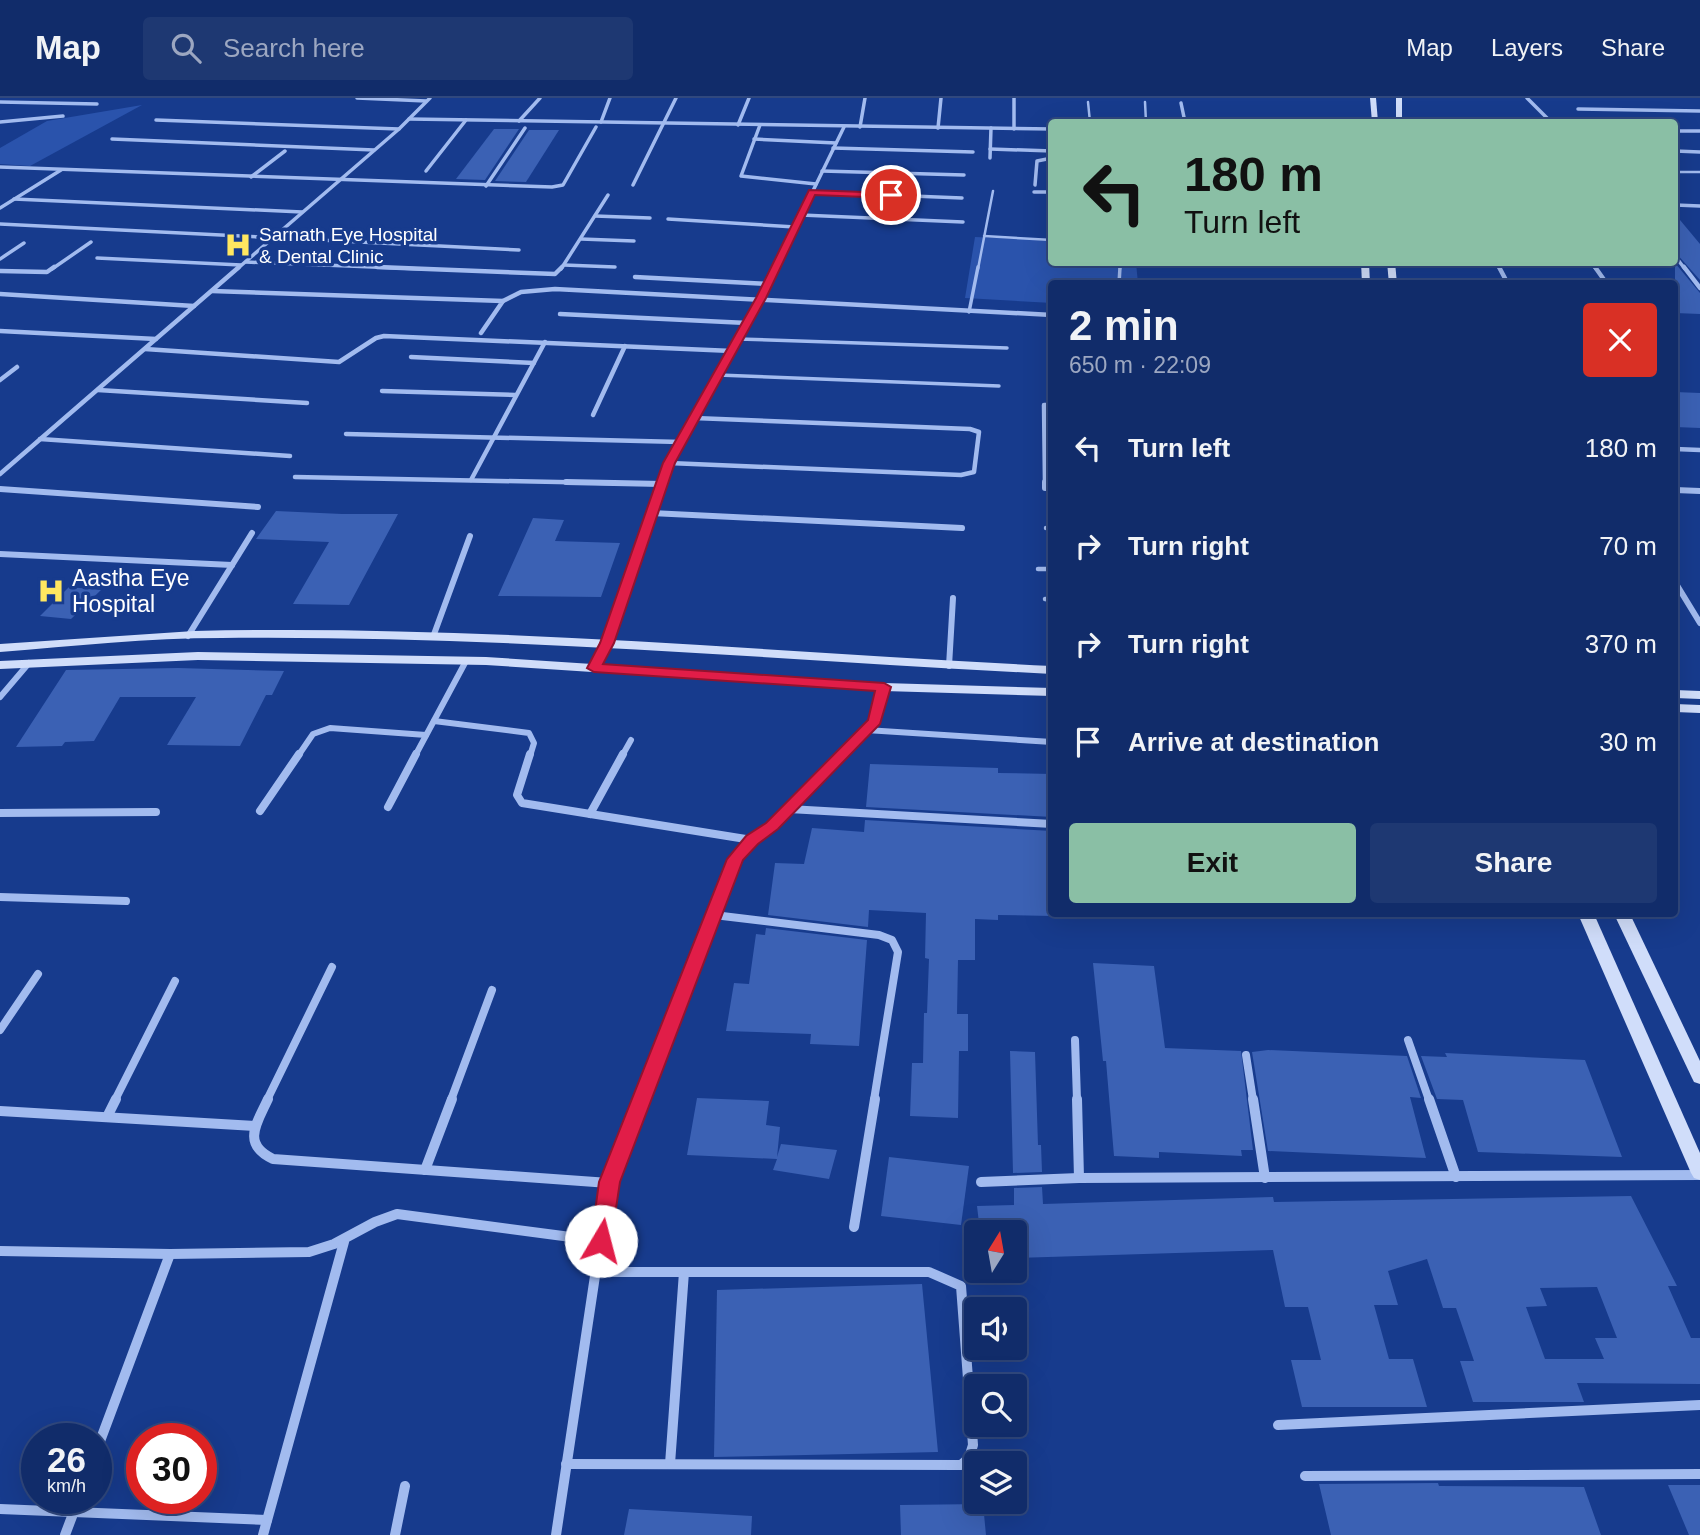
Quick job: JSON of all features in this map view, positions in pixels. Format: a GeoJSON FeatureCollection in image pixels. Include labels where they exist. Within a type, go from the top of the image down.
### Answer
{"type":"FeatureCollection","features":[{"type":"Feature","properties":{"kind":"street"},"geometry":{"type":"LineString","coordinates":[[357,98],[428,100]]}},
{"type":"Feature","properties":{"kind":"street"},"geometry":{"type":"LineString","coordinates":[[519,121],[540,98]]}},
{"type":"Feature","properties":{"kind":"street"},"geometry":{"type":"LineString","coordinates":[[601,122],[610,98]]}},
{"type":"Feature","properties":{"kind":"street"},"geometry":{"type":"LineString","coordinates":[[633,185],[676,98]]}},
{"type":"Feature","properties":{"kind":"street"},"geometry":{"type":"LineString","coordinates":[[738,125],[749,98]]}},
{"type":"Feature","properties":{"kind":"street"},"geometry":{"type":"LineString","coordinates":[[860,127],[865,98]]}},
{"type":"Feature","properties":{"kind":"street"},"geometry":{"type":"LineString","coordinates":[[938,128],[941,98]]}},
{"type":"Feature","properties":{"kind":"street"},"geometry":{"type":"LineString","coordinates":[[1014,98],[1014,129]]}},
{"type":"Feature","properties":{"kind":"street"},"geometry":{"type":"LineString","coordinates":[[1373,98],[1375,119]]}},
{"type":"Feature","properties":{"kind":"street"},"geometry":{"type":"LineString","coordinates":[[1399,98],[1399,119]]}},
{"type":"Feature","properties":{"kind":"street"},"geometry":{"type":"LineString","coordinates":[[1527,98],[1548,119]]}},
{"type":"Feature","properties":{"kind":"street"},"geometry":{"type":"LineString","coordinates":[[0,474],[3,468],[399,129],[428,100]]}},
{"type":"Feature","properties":{"kind":"street"},"geometry":{"type":"LineString","coordinates":[[0,102],[97,104]]}},
{"type":"Feature","properties":{"kind":"street"},"geometry":{"type":"LineString","coordinates":[[1181,103],[1184,119]]}},
{"type":"Feature","properties":{"kind":"street"},"geometry":{"type":"LineString","coordinates":[[1578,109],[1700,111]]}},
{"type":"Feature","properties":{"kind":"street"},"geometry":{"type":"LineString","coordinates":[[0,122],[63,116]]}},
{"type":"Feature","properties":{"kind":"street"},"geometry":{"type":"LineString","coordinates":[[409,118],[1048,129]]}},
{"type":"Feature","properties":{"kind":"street"},"geometry":{"type":"LineString","coordinates":[[156,120],[399,129]]}},
{"type":"Feature","properties":{"kind":"street"},"geometry":{"type":"LineString","coordinates":[[426,171],[466,120]]}},
{"type":"Feature","properties":{"kind":"street"},"geometry":{"type":"LineString","coordinates":[[760,125],[741,176],[816,184]]}},
{"type":"Feature","properties":{"kind":"street"},"geometry":{"type":"LineString","coordinates":[[0,167],[485,186],[562,185],[596,127]]}},
{"type":"Feature","properties":{"kind":"street"},"geometry":{"type":"LineString","coordinates":[[594,668],[607,643],[669,463],[761,298],[844,127]]}},
{"type":"Feature","properties":{"kind":"street"},"geometry":{"type":"LineString","coordinates":[[485,186],[525,128]]}},
{"type":"Feature","properties":{"kind":"street"},"geometry":{"type":"LineString","coordinates":[[990,158],[991,128]]}},
{"type":"Feature","properties":{"kind":"street"},"geometry":{"type":"LineString","coordinates":[[1678,131],[1700,131]]}},
{"type":"Feature","properties":{"kind":"street"},"geometry":{"type":"LineString","coordinates":[[112,139],[374,150]]}},
{"type":"Feature","properties":{"kind":"street"},"geometry":{"type":"LineString","coordinates":[[754,139],[835,146],[973,152]]}},
{"type":"Feature","properties":{"kind":"street"},"geometry":{"type":"LineString","coordinates":[[990,149],[1048,151]]}},
{"type":"Feature","properties":{"kind":"street"},"geometry":{"type":"LineString","coordinates":[[251,177],[285,151]]}},
{"type":"Feature","properties":{"kind":"street"},"geometry":{"type":"LineString","coordinates":[[1678,151],[1700,152]]}},
{"type":"Feature","properties":{"kind":"street"},"geometry":{"type":"LineString","coordinates":[[1035,185],[1037,161],[1048,159]]}},
{"type":"Feature","properties":{"kind":"street"},"geometry":{"type":"LineString","coordinates":[[0,208],[62,170]]}},
{"type":"Feature","properties":{"kind":"street"},"geometry":{"type":"LineString","coordinates":[[822,171],[964,174]]}},
{"type":"Feature","properties":{"kind":"street"},"geometry":{"type":"LineString","coordinates":[[812,192],[962,198]]}},
{"type":"Feature","properties":{"kind":"street"},"geometry":{"type":"LineString","coordinates":[[1034,192],[1048,192]]}},
{"type":"Feature","properties":{"kind":"street"},"geometry":{"type":"LineString","coordinates":[[97,258],[555,274],[564,265],[608,195]]}},
{"type":"Feature","properties":{"kind":"street"},"geometry":{"type":"LineString","coordinates":[[14,199],[303,212]]}},
{"type":"Feature","properties":{"kind":"street"},"geometry":{"type":"LineString","coordinates":[[0,202],[9,202]]}},
{"type":"Feature","properties":{"kind":"street"},"geometry":{"type":"LineString","coordinates":[[1678,205],[1700,206]]}},
{"type":"Feature","properties":{"kind":"street"},"geometry":{"type":"LineString","coordinates":[[595,215],[650,218]]}},
{"type":"Feature","properties":{"kind":"street"},"geometry":{"type":"LineString","coordinates":[[800,215],[963,222]]}},
{"type":"Feature","properties":{"kind":"street"},"geometry":{"type":"LineString","coordinates":[[668,219],[795,227]]}},
{"type":"Feature","properties":{"kind":"street"},"geometry":{"type":"LineString","coordinates":[[0,224],[519,250]]}},
{"type":"Feature","properties":{"kind":"street"},"geometry":{"type":"LineString","coordinates":[[581,239],[634,241]]}},
{"type":"Feature","properties":{"kind":"street"},"geometry":{"type":"LineString","coordinates":[[0,271],[47,272],[91,242]]}},
{"type":"Feature","properties":{"kind":"street"},"geometry":{"type":"LineString","coordinates":[[0,259],[24,243]]}},
{"type":"Feature","properties":{"kind":"street"},"geometry":{"type":"LineString","coordinates":[[1678,260],[1700,288]]}},
{"type":"Feature","properties":{"kind":"street"},"geometry":{"type":"LineString","coordinates":[[564,265],[615,267]]}},
{"type":"Feature","properties":{"kind":"street"},"geometry":{"type":"LineString","coordinates":[[635,277],[767,284]]}},
{"type":"Feature","properties":{"kind":"street"},"geometry":{"type":"LineString","coordinates":[[481,333],[503,301],[518,292],[552,289],[1048,315]]}},
{"type":"Feature","properties":{"kind":"street"},"geometry":{"type":"LineString","coordinates":[[211,291],[503,301]]}},
{"type":"Feature","properties":{"kind":"street"},"geometry":{"type":"LineString","coordinates":[[0,294],[194,306]]}},
{"type":"Feature","properties":{"kind":"street"},"geometry":{"type":"LineString","coordinates":[[560,314],[747,323]]}},
{"type":"Feature","properties":{"kind":"street"},"geometry":{"type":"LineString","coordinates":[[0,331],[156,339]]}},
{"type":"Feature","properties":{"kind":"street"},"geometry":{"type":"LineString","coordinates":[[145,349],[332,362],[344,361],[379,336],[732,351]]}},
{"type":"Feature","properties":{"kind":"street"},"geometry":{"type":"LineString","coordinates":[[471,481],[492,437],[545,342]]}},
{"type":"Feature","properties":{"kind":"street"},"geometry":{"type":"LineString","coordinates":[[593,415],[625,346]]}},
{"type":"Feature","properties":{"kind":"street"},"geometry":{"type":"LineString","coordinates":[[411,357],[534,363]]}},
{"type":"Feature","properties":{"kind":"street"},"geometry":{"type":"LineString","coordinates":[[0,380],[17,367]]}},
{"type":"Feature","properties":{"kind":"street"},"geometry":{"type":"LineString","coordinates":[[97,390],[307,403]]}},
{"type":"Feature","properties":{"kind":"street"},"geometry":{"type":"LineString","coordinates":[[382,391],[515,395]]}},
{"type":"Feature","properties":{"kind":"street"},"geometry":{"type":"LineString","coordinates":[[1048,405],[1044,405],[1048,442],[1045,488],[1048,488]]}},
{"type":"Feature","properties":{"kind":"street"},"geometry":{"type":"LineString","coordinates":[[669,463],[961,475],[974,472],[979,432],[970,429],[694,418]]}},
{"type":"Feature","properties":{"kind":"street"},"geometry":{"type":"LineString","coordinates":[[346,434],[681,442]]}},
{"type":"Feature","properties":{"kind":"street"},"geometry":{"type":"LineString","coordinates":[[40,439],[290,456]]}},
{"type":"Feature","properties":{"kind":"street"},"geometry":{"type":"LineString","coordinates":[[1678,449],[1700,450]]}},
{"type":"Feature","properties":{"kind":"street"},"geometry":{"type":"LineString","coordinates":[[295,477],[662,484]]}},
{"type":"Feature","properties":{"kind":"street"},"geometry":{"type":"LineString","coordinates":[[0,489],[258,507]]}},
{"type":"Feature","properties":{"kind":"street"},"geometry":{"type":"LineString","coordinates":[[1678,490],[1700,491]]}},
{"type":"Feature","properties":{"kind":"street"},"geometry":{"type":"LineString","coordinates":[[651,513],[962,528]]}},
{"type":"Feature","properties":{"kind":"street"},"geometry":{"type":"LineString","coordinates":[[188,636],[252,533]]}},
{"type":"Feature","properties":{"kind":"street"},"geometry":{"type":"LineString","coordinates":[[433,637],[470,536]]}},
{"type":"Feature","properties":{"kind":"street"},"geometry":{"type":"LineString","coordinates":[[0,554],[232,565]]}},
{"type":"Feature","properties":{"kind":"street"},"geometry":{"type":"LineString","coordinates":[[1678,587],[1700,623]]}},
{"type":"Feature","properties":{"kind":"street"},"geometry":{"type":"LineString","coordinates":[[949,666],[953,598]]}},
{"type":"Feature","properties":{"kind":"street"},"geometry":{"type":"LineString","coordinates":[[0,648],[188,636],[433,637],[607,643],[949,666],[1048,670]]}},
{"type":"Feature","properties":{"kind":"street"},"geometry":{"type":"LineString","coordinates":[[2,666],[29,662],[198,656],[467,661],[884,687],[1048,692]]}},
{"type":"Feature","properties":{"kind":"street"},"geometry":{"type":"LineString","coordinates":[[388,807],[467,661]]}},
{"type":"Feature","properties":{"kind":"street"},"geometry":{"type":"LineString","coordinates":[[0,697],[29,662]]}},
{"type":"Feature","properties":{"kind":"street"},"geometry":{"type":"LineString","coordinates":[[556,1535],[610,1182],[736,859],[752,840],[772,826],[875,721],[884,687]]}},
{"type":"Feature","properties":{"kind":"street"},"geometry":{"type":"LineString","coordinates":[[1678,694],[1700,695]]}},
{"type":"Feature","properties":{"kind":"street"},"geometry":{"type":"LineString","coordinates":[[1678,708],[1700,709]]}},
{"type":"Feature","properties":{"kind":"street"},"geometry":{"type":"LineString","coordinates":[[433,721],[529,733],[534,743],[518,799],[522,803],[752,840]]}},
{"type":"Feature","properties":{"kind":"street"},"geometry":{"type":"LineString","coordinates":[[260,811],[313,734],[320,730],[330,728],[426,735]]}},
{"type":"Feature","properties":{"kind":"street"},"geometry":{"type":"LineString","coordinates":[[866,730],[1048,742]]}},
{"type":"Feature","properties":{"kind":"street"},"geometry":{"type":"LineString","coordinates":[[590,814],[631,740]]}},
{"type":"Feature","properties":{"kind":"street"},"geometry":{"type":"LineString","coordinates":[[789,808],[1048,824]]}},
{"type":"Feature","properties":{"kind":"street"},"geometry":{"type":"LineString","coordinates":[[0,813],[156,812]]}},
{"type":"Feature","properties":{"kind":"street"},"geometry":{"type":"LineString","coordinates":[[0,897],[126,901]]}},
{"type":"Feature","properties":{"kind":"street"},"geometry":{"type":"LineString","coordinates":[[714,915],[878,935],[890,938],[896,944],[898,953],[854,1227]]}},
{"type":"Feature","properties":{"kind":"street"},"geometry":{"type":"LineString","coordinates":[[981,1182],[1079,1178],[1700,1174],[1587,917]]}},
{"type":"Feature","properties":{"kind":"street"},"geometry":{"type":"LineString","coordinates":[[1623,917],[1700,1077]]}},
{"type":"Feature","properties":{"kind":"street"},"geometry":{"type":"LineString","coordinates":[[332,967],[255,1126],[253,1144],[258,1153],[273,1159],[610,1182]]}},
{"type":"Feature","properties":{"kind":"street"},"geometry":{"type":"LineString","coordinates":[[0,1030],[38,974]]}},
{"type":"Feature","properties":{"kind":"street"},"geometry":{"type":"LineString","coordinates":[[107,1117],[175,981]]}},
{"type":"Feature","properties":{"kind":"street"},"geometry":{"type":"LineString","coordinates":[[425,1170],[492,990]]}},
{"type":"Feature","properties":{"kind":"street"},"geometry":{"type":"LineString","coordinates":[[1074,1040],[1079,1178]]}},
{"type":"Feature","properties":{"kind":"street"},"geometry":{"type":"LineString","coordinates":[[1408,1040],[1456,1177]]}},
{"type":"Feature","properties":{"kind":"street"},"geometry":{"type":"LineString","coordinates":[[1246,1055],[1265,1178]]}},
{"type":"Feature","properties":{"kind":"street"},"geometry":{"type":"LineString","coordinates":[[0,1111],[255,1126]]}},
{"type":"Feature","properties":{"kind":"street"},"geometry":{"type":"LineString","coordinates":[[1,1254],[309,1252],[344,1242],[381,1218],[397,1214],[601,1241]]}},
{"type":"Feature","properties":{"kind":"street"},"geometry":{"type":"LineString","coordinates":[[263,1535],[344,1242]]}},
{"type":"Feature","properties":{"kind":"street"},"geometry":{"type":"LineString","coordinates":[[107,1423],[170,1254]]}},
{"type":"Feature","properties":{"kind":"street"},"geometry":{"type":"LineString","coordinates":[[566,1465],[961,1465],[970,1458],[973,1444],[961,1286],[954,1280],[929,1272],[597,1272]]}},
{"type":"Feature","properties":{"kind":"street"},"geometry":{"type":"LineString","coordinates":[[670,1464],[684,1272]]}},
{"type":"Feature","properties":{"kind":"street"},"geometry":{"type":"LineString","coordinates":[[1278,1425],[1700,1405]]}},
{"type":"Feature","properties":{"kind":"street"},"geometry":{"type":"LineString","coordinates":[[1305,1476],[1700,1474]]}},
{"type":"Feature","properties":{"kind":"street"},"geometry":{"type":"LineString","coordinates":[[395,1535],[405,1486]]}},
{"type":"Feature","properties":{"kind":"street"},"geometry":{"type":"LineString","coordinates":[[0,1509],[21,1510]]}},
{"type":"Feature","properties":{"kind":"street"},"geometry":{"type":"LineString","coordinates":[[65,1535],[74,1514]]}},
{"type":"Feature","properties":{"kind":"street"},"geometry":{"type":"LineString","coordinates":[[102,1514],[267,1520]]}},
{"type":"Feature","properties":{"kind":"lane"},"geometry":{"type":"LineString","coordinates":[[1088,102],[1090,119]]}},
{"type":"Feature","properties":{"kind":"lane"},"geometry":{"type":"LineString","coordinates":[[1145,102],[1146,119]]}},
{"type":"Feature","properties":{"kind":"lane"},"geometry":{"type":"LineString","coordinates":[[1678,172],[1700,172]]}},
{"type":"Feature","properties":{"kind":"lane"},"geometry":{"type":"LineString","coordinates":[[969,312],[993,191]]}},
{"type":"Feature","properties":{"kind":"lane"},"geometry":{"type":"LineString","coordinates":[[984,236],[1048,240]]}},
{"type":"Feature","properties":{"kind":"lane"},"geometry":{"type":"LineString","coordinates":[[738,339],[1007,348]]}},
{"type":"Feature","properties":{"kind":"lane"},"geometry":{"type":"LineString","coordinates":[[718,375],[999,386]]}},
{"type":"Feature","properties":{"kind":"lane"},"geometry":{"type":"LineString","coordinates":[[1038,569],[1048,569]]}},
{"type":"Feature","properties":{"kind":"shaded area"},"geometry":{"type":"Polygon","coordinates":[[[142,105],[30,166],[0,164],[0,148],[47,121],[142,105]]]}},
{"type":"Feature","properties":{"kind":"shaded area"},"geometry":{"type":"Polygon","coordinates":[[[975,237],[1048,240],[1048,266],[1136,266],[1138,280],[1048,280],[1048,303],[965,298],[975,237]]]}},
{"type":"Feature","properties":{"kind":"building"},"geometry":{"type":"Polygon","coordinates":[[[494,129],[519,129],[485,180],[456,179],[494,129]]]}},
{"type":"Feature","properties":{"kind":"building"},"geometry":{"type":"Polygon","coordinates":[[[529,130],[559,130],[526,182],[495,181],[529,130]]]}},
{"type":"Feature","properties":{"kind":"building"},"geometry":{"type":"Polygon","coordinates":[[[1678,218],[1700,244],[1700,280],[1678,255],[1678,218]]]}},
{"type":"Feature","properties":{"kind":"building"},"geometry":{"type":"Polygon","coordinates":[[[1675,266],[1678,266],[1700,293],[1700,314],[1678,313],[1678,280],[1675,280],[1675,266]]]}},
{"type":"Feature","properties":{"kind":"building"},"geometry":{"type":"Polygon","coordinates":[[[1678,392],[1700,393],[1700,428],[1678,427],[1678,392]]]}},
{"type":"Feature","properties":{"kind":"building"},"geometry":{"type":"Polygon","coordinates":[[[276,511],[398,514],[349,605],[293,604],[329,542],[256,539],[276,511]]]}},
{"type":"Feature","properties":{"kind":"building"},"geometry":{"type":"Polygon","coordinates":[[[533,518],[564,520],[555,541],[620,543],[601,597],[498,596],[533,518]]]}},
{"type":"Feature","properties":{"kind":"building"},"geometry":{"type":"Polygon","coordinates":[[[69,587],[101,590],[71,619],[40,616],[69,587]]]}},
{"type":"Feature","properties":{"kind":"building"},"geometry":{"type":"Polygon","coordinates":[[[178,668],[284,671],[272,695],[266,695],[240,746],[167,745],[196,697],[120,697],[94,741],[65,742],[62,746],[16,747],[66,670],[178,668]]]}},
{"type":"Feature","properties":{"kind":"building"},"geometry":{"type":"Polygon","coordinates":[[[870,764],[998,768],[998,773],[1048,774],[1048,817],[866,807],[870,764]]]}},
{"type":"Feature","properties":{"kind":"building"},"geometry":{"type":"Polygon","coordinates":[[[865,820],[1048,831],[1048,916],[998,915],[998,920],[975,919],[975,960],[958,960],[957,1014],[968,1014],[968,1051],[959,1051],[958,1118],[910,1116],[912,1063],[923,1063],[924,1013],[927,1013],[929,959],[925,958],[926,913],[869,910],[868,927],[768,915],[775,863],[804,864],[812,828],[864,832],[865,820]]]}},
{"type":"Feature","properties":{"kind":"building"},"geometry":{"type":"Polygon","coordinates":[[[766,928],[867,940],[859,1046],[810,1044],[811,1034],[726,1031],[734,983],[749,984],[756,934],[765,935],[766,928]]]}},
{"type":"Feature","properties":{"kind":"building"},"geometry":{"type":"Polygon","coordinates":[[[1093,963],[1154,966],[1165,1048],[1241,1051],[1253,1150],[1241,1150],[1242,1156],[1159,1152],[1159,1158],[1114,1156],[1106,1061],[1103,1061],[1093,963]]]}},
{"type":"Feature","properties":{"kind":"building"},"geometry":{"type":"Polygon","coordinates":[[[1268,1050],[1407,1056],[1421,1098],[1410,1097],[1426,1158],[1268,1151],[1252,1052],[1268,1050]]]}},
{"type":"Feature","properties":{"kind":"building"},"geometry":{"type":"Polygon","coordinates":[[[1010,1051],[1035,1052],[1038,1145],[1041,1145],[1042,1172],[1013,1173],[1010,1051]]]}},
{"type":"Feature","properties":{"kind":"building"},"geometry":{"type":"Polygon","coordinates":[[[1445,1053],[1585,1060],[1622,1157],[1478,1152],[1463,1100],[1437,1099],[1421,1056],[1447,1057],[1445,1053]]]}},
{"type":"Feature","properties":{"kind":"building"},"geometry":{"type":"Polygon","coordinates":[[[697,1098],[769,1101],[766,1125],[780,1127],[777,1157],[781,1144],[837,1150],[829,1179],[773,1170],[777,1159],[687,1155],[697,1098]]]}},
{"type":"Feature","properties":{"kind":"building"},"geometry":{"type":"Polygon","coordinates":[[[889,1157],[969,1166],[961,1225],[881,1216],[889,1157]]]}},
{"type":"Feature","properties":{"kind":"building"},"geometry":{"type":"Polygon","coordinates":[[[1042,1187],[1043,1204],[1273,1197],[1274,1202],[1631,1196],[1677,1286],[1668,1286],[1691,1338],[1700,1338],[1700,1384],[1577,1383],[1584,1402],[1473,1402],[1460,1361],[1474,1361],[1456,1308],[1443,1308],[1427,1259],[1388,1271],[1398,1305],[1374,1305],[1389,1359],[1413,1359],[1427,1407],[1302,1407],[1291,1360],[1321,1360],[1308,1307],[1285,1307],[1273,1250],[1027,1258],[1027,1220],[979,1220],[977,1206],[1014,1205],[1014,1188],[1042,1187]],[[1597,1287],[1540,1288],[1547,1306],[1526,1307],[1545,1359],[1604,1359],[1595,1338],[1617,1338],[1597,1287]]]}},
{"type":"Feature","properties":{"kind":"building"},"geometry":{"type":"Polygon","coordinates":[[[922,1284],[938,1452],[714,1457],[717,1290],[922,1284]]]}},
{"type":"Feature","properties":{"kind":"building"},"geometry":{"type":"Polygon","coordinates":[[[1438,1483],[1439,1486],[1584,1487],[1601,1535],[1331,1535],[1319,1484],[1438,1483]]]}},
{"type":"Feature","properties":{"kind":"building"},"geometry":{"type":"Polygon","coordinates":[[[1668,1485],[1700,1485],[1700,1535],[1689,1535],[1668,1485]]]}},
{"type":"Feature","properties":{"kind":"building"},"geometry":{"type":"Polygon","coordinates":[[[964,1504],[964,1514],[984,1514],[986,1535],[901,1535],[900,1505],[964,1504]]]}},
{"type":"Feature","properties":{"kind":"building"},"geometry":{"type":"Polygon","coordinates":[[[629,1509],[752,1516],[751,1535],[624,1535],[629,1509]]]}},
{"type":"Feature","properties":{"kind":"place","name":"Sarnath Eye Hospital & Dental Clinic"},"geometry":{"type":"Point","coordinates":[238,245]}},
{"type":"Feature","properties":{"kind":"place","name":"Aastha Eye Hospital"},"geometry":{"type":"Point","coordinates":[51,591]}},
{"type":"Feature","properties":{"kind":"route"},"geometry":{"type":"LineString","coordinates":[[601,1241],[610,1182],[736,859],[752,840],[772,826],[875,721],[884,687],[594,668],[607,643],[669,463],[761,298],[812,192],[891,195]]}}]}
